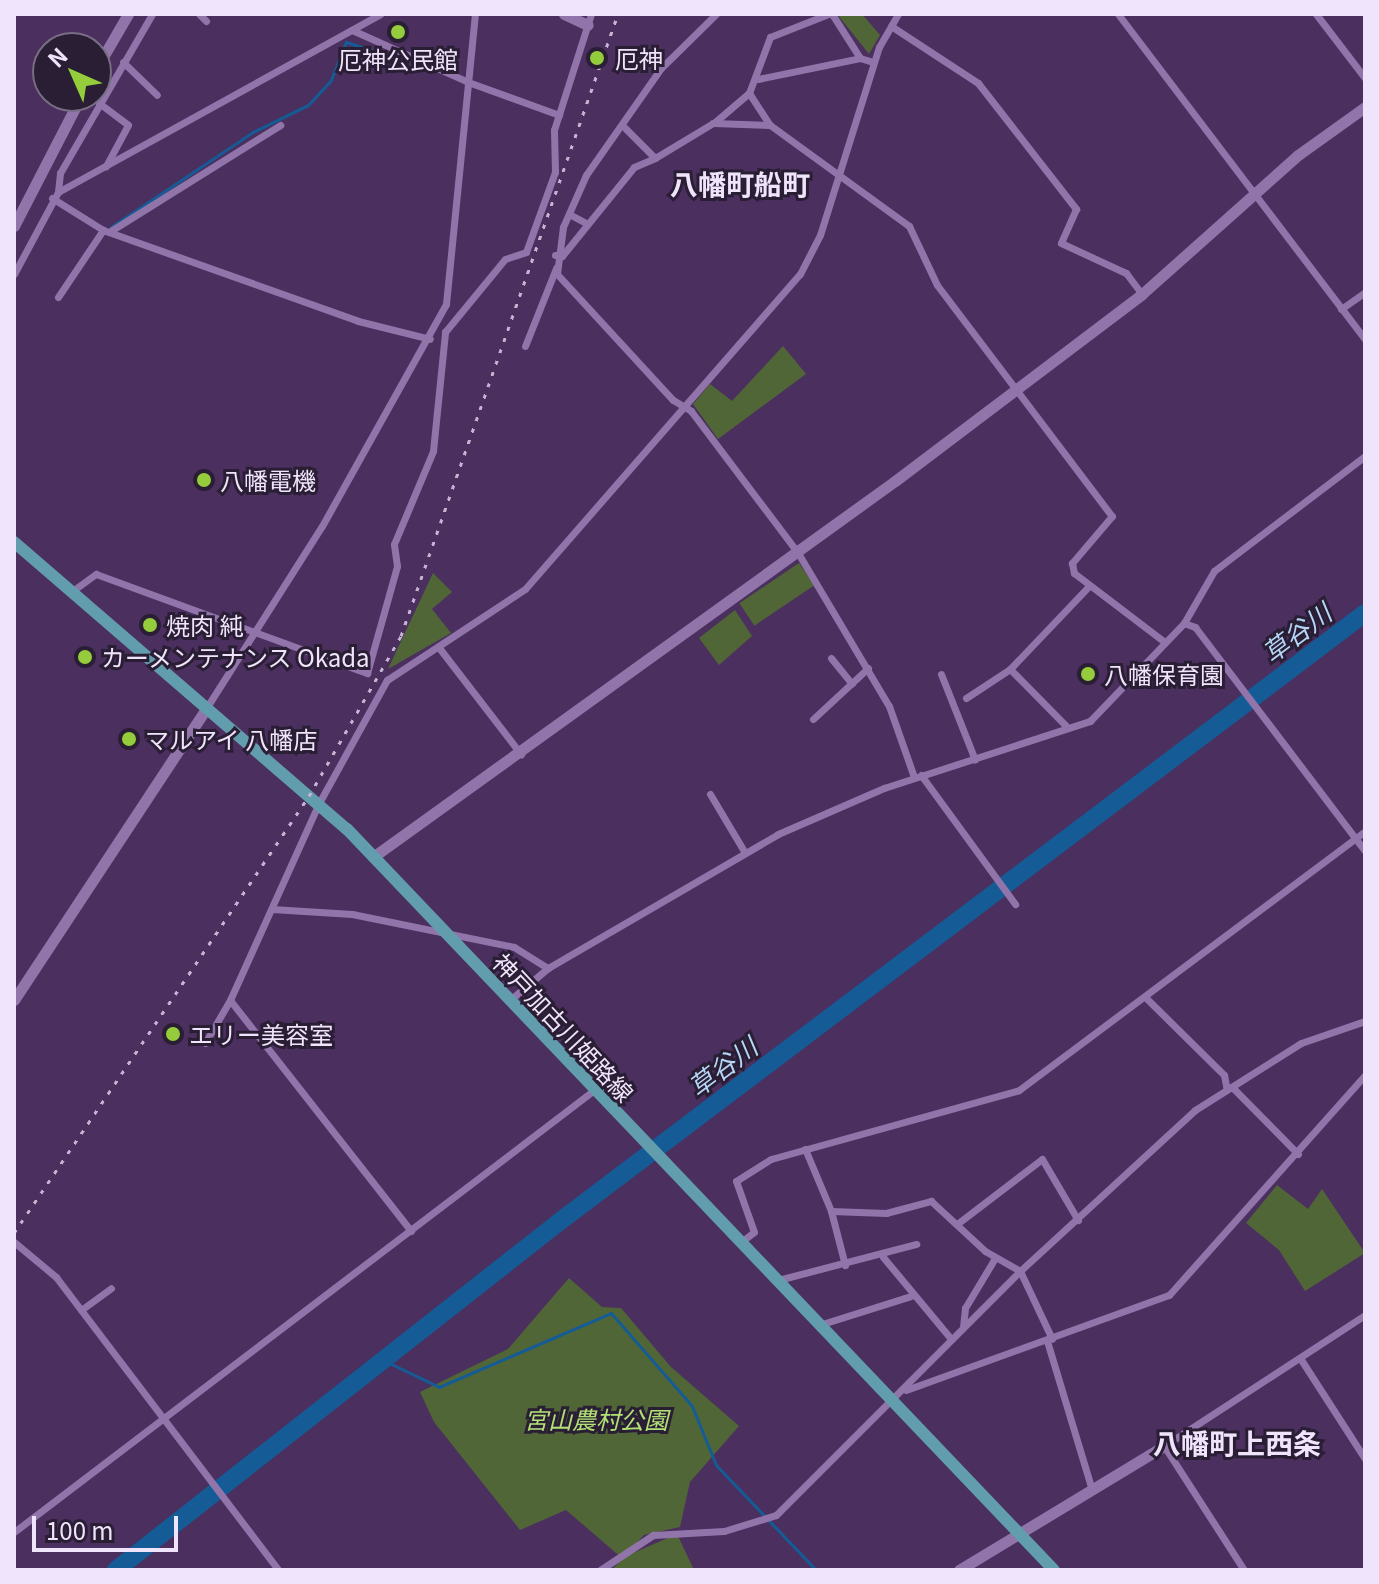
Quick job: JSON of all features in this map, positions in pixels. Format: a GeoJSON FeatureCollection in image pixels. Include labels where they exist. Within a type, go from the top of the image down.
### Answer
{"type":"FeatureCollection","features":[{"type":"Feature","properties":{"kind":"main road","name":"神戸加古川姫路線"},"geometry":{"type":"LineString","coordinates":[[14,542],[319,803],[739,1244],[1021,1531],[1054,1570]]}},
{"type":"Feature","properties":{"kind":"street"},"geometry":{"type":"LineString","coordinates":[[112,42],[128,14]]}},
{"type":"Feature","properties":{"kind":"street"},"geometry":{"type":"LineString","coordinates":[[112,81],[152,14]]}},
{"type":"Feature","properties":{"kind":"street"},"geometry":{"type":"LineString","coordinates":[[354,14],[362,24]]}},
{"type":"Feature","properties":{"kind":"street"},"geometry":{"type":"LineString","coordinates":[[55,195],[380,14]]}},
{"type":"Feature","properties":{"kind":"street"},"geometry":{"type":"LineString","coordinates":[[14,1000],[254,634],[430,339],[446,304],[475,14]]}},
{"type":"Feature","properties":{"kind":"street"},"geometry":{"type":"LineString","coordinates":[[71,592],[96,574],[367,673],[397,566],[394,544],[433,451],[445,332],[505,259],[526,252],[555,172],[559,115],[589,19],[564,14]]}},
{"type":"Feature","properties":{"kind":"street"},"geometry":{"type":"LineString","coordinates":[[525,346],[556,268],[555,255],[569,214],[591,167],[625,128],[661,68],[716,14]]}},
{"type":"Feature","properties":{"kind":"street"},"geometry":{"type":"LineString","coordinates":[[555,255],[588,224],[634,167],[713,123],[749,93],[758,79],[770,37],[830,14],[860,58]]}},
{"type":"Feature","properties":{"kind":"street"},"geometry":{"type":"LineString","coordinates":[[205,1043],[230,1000],[319,803],[387,680],[440,649],[525,589],[800,274],[838,179],[873,62],[898,14]]}},
{"type":"Feature","properties":{"kind":"street"},"geometry":{"type":"LineString","coordinates":[[1118,14],[1365,339]]}},
{"type":"Feature","properties":{"kind":"street"},"geometry":{"type":"LineString","coordinates":[[1316,14],[1365,78]]}},
{"type":"Feature","properties":{"kind":"street"},"geometry":{"type":"LineString","coordinates":[[891,26],[978,83],[1076,209],[1061,243],[1126,273],[1142,294]]}},
{"type":"Feature","properties":{"kind":"street"},"geometry":{"type":"LineString","coordinates":[[352,30],[468,82],[559,115]]}},
{"type":"Feature","properties":{"kind":"street"},"geometry":{"type":"LineString","coordinates":[[758,79],[860,58],[873,62]]}},
{"type":"Feature","properties":{"kind":"street"},"geometry":{"type":"LineString","coordinates":[[123,62],[157,95]]}},
{"type":"Feature","properties":{"kind":"street"},"geometry":{"type":"LineString","coordinates":[[749,93],[770,125],[838,179],[909,226],[937,285],[1112,516],[1072,563],[1088,587],[1162,640]]}},
{"type":"Feature","properties":{"kind":"street"},"geometry":{"type":"LineString","coordinates":[[373,857],[798,553],[1142,294],[1254,193],[1365,107]]}},
{"type":"Feature","properties":{"kind":"street"},"geometry":{"type":"LineString","coordinates":[[14,226],[73,112]]}},
{"type":"Feature","properties":{"kind":"street"},"geometry":{"type":"LineString","coordinates":[[14,274],[55,195],[60,173],[94,112]]}},
{"type":"Feature","properties":{"kind":"street"},"geometry":{"type":"LineString","coordinates":[[106,166],[128,125],[111,112]]}},
{"type":"Feature","properties":{"kind":"street"},"geometry":{"type":"LineString","coordinates":[[713,123],[770,125]]}},
{"type":"Feature","properties":{"kind":"street"},"geometry":{"type":"LineString","coordinates":[[58,297],[106,231],[280,125]]}},
{"type":"Feature","properties":{"kind":"street"},"geometry":{"type":"LineString","coordinates":[[625,128],[655,158]]}},
{"type":"Feature","properties":{"kind":"street"},"geometry":{"type":"LineString","coordinates":[[55,195],[106,231],[358,321],[430,339]]}},
{"type":"Feature","properties":{"kind":"street"},"geometry":{"type":"LineString","coordinates":[[569,214],[588,224]]}},
{"type":"Feature","properties":{"kind":"street"},"geometry":{"type":"LineString","coordinates":[[556,268],[683,406],[798,553],[868,668],[918,776],[1015,904]]}},
{"type":"Feature","properties":{"kind":"street"},"geometry":{"type":"LineString","coordinates":[[1341,309],[1365,292]]}},
{"type":"Feature","properties":{"kind":"street"},"geometry":{"type":"LineString","coordinates":[[435,328],[445,332]]}},
{"type":"Feature","properties":{"kind":"street"},"geometry":{"type":"LineString","coordinates":[[510,1001],[548,968],[744,851],[918,776],[975,760],[1109,707],[1162,640],[1184,623],[1214,571],[1365,456]]}},
{"type":"Feature","properties":{"kind":"street"},"geometry":{"type":"LineString","coordinates":[[966,698],[1010,669],[1088,587]]}},
{"type":"Feature","properties":{"kind":"street"},"geometry":{"type":"LineString","coordinates":[[1184,623],[1237,684],[1365,851]]}},
{"type":"Feature","properties":{"kind":"street"},"geometry":{"type":"LineString","coordinates":[[440,649],[521,754]]}},
{"type":"Feature","properties":{"kind":"street"},"geometry":{"type":"LineString","coordinates":[[831,658],[852,684]]}},
{"type":"Feature","properties":{"kind":"street"},"geometry":{"type":"LineString","coordinates":[[813,719],[868,668]]}},
{"type":"Feature","properties":{"kind":"street"},"geometry":{"type":"LineString","coordinates":[[1010,669],[1066,726]]}},
{"type":"Feature","properties":{"kind":"street"},"geometry":{"type":"LineString","coordinates":[[941,674],[975,760]]}},
{"type":"Feature","properties":{"kind":"street"},"geometry":{"type":"LineString","coordinates":[[976,691],[982,699]]}},
{"type":"Feature","properties":{"kind":"street"},"geometry":{"type":"LineString","coordinates":[[710,794],[744,851]]}},
{"type":"Feature","properties":{"kind":"street"},"geometry":{"type":"LineString","coordinates":[[739,1244],[754,1232],[736,1181],[805,1149],[1019,1090],[1365,831]]}},
{"type":"Feature","properties":{"kind":"street"},"geometry":{"type":"LineString","coordinates":[[272,909],[352,914],[514,947],[548,968]]}},
{"type":"Feature","properties":{"kind":"street"},"geometry":{"type":"LineString","coordinates":[[1145,997],[1224,1075],[1230,1089],[1298,1154]]}},
{"type":"Feature","properties":{"kind":"street"},"geometry":{"type":"LineString","coordinates":[[230,1000],[411,1231]]}},
{"type":"Feature","properties":{"kind":"street"},"geometry":{"type":"LineString","coordinates":[[904,1391],[1020,1271],[1195,1110],[1301,1043],[1365,1021]]}},
{"type":"Feature","properties":{"kind":"street"},"geometry":{"type":"LineString","coordinates":[[600,1570],[653,1535],[724,1531],[776,1515],[889,1398],[1169,1295],[1298,1154],[1365,1075]]}},
{"type":"Feature","properties":{"kind":"street"},"geometry":{"type":"LineString","coordinates":[[14,1532],[593,1091]]}},
{"type":"Feature","properties":{"kind":"street"},"geometry":{"type":"LineString","coordinates":[[805,1149],[831,1211],[845,1265]]}},
{"type":"Feature","properties":{"kind":"street"},"geometry":{"type":"LineString","coordinates":[[957,1224],[1042,1159],[1078,1220]]}},
{"type":"Feature","properties":{"kind":"street"},"geometry":{"type":"LineString","coordinates":[[831,1211],[886,1213],[931,1201],[995,1258],[1020,1271],[1049,1340],[1092,1490]]}},
{"type":"Feature","properties":{"kind":"street"},"geometry":{"type":"LineString","coordinates":[[14,1242],[81,1310],[278,1570]]}},
{"type":"Feature","properties":{"kind":"street"},"geometry":{"type":"LineString","coordinates":[[776,1281],[883,1257],[916,1244]]}},
{"type":"Feature","properties":{"kind":"street"},"geometry":{"type":"LineString","coordinates":[[883,1257],[911,1296],[951,1339]]}},
{"type":"Feature","properties":{"kind":"street"},"geometry":{"type":"LineString","coordinates":[[963,1327],[965,1308],[995,1258]]}},
{"type":"Feature","properties":{"kind":"street"},"geometry":{"type":"LineString","coordinates":[[81,1310],[111,1288]]}},
{"type":"Feature","properties":{"kind":"street"},"geometry":{"type":"LineString","coordinates":[[819,1325],[911,1296]]}},
{"type":"Feature","properties":{"kind":"street"},"geometry":{"type":"LineString","coordinates":[[959,1570],[1164,1446],[1365,1315]]}},
{"type":"Feature","properties":{"kind":"street"},"geometry":{"type":"LineString","coordinates":[[1300,1358],[1365,1459]]}},
{"type":"Feature","properties":{"kind":"street"},"geometry":{"type":"LineString","coordinates":[[1164,1446],[1244,1570]]}},
{"type":"Feature","properties":{"kind":"green space"},"geometry":{"type":"Polygon","coordinates":[[[837,14],[862,14],[880,35],[869,54],[837,14]]]}},
{"type":"Feature","properties":{"kind":"green space"},"geometry":{"type":"Polygon","coordinates":[[[783,346],[806,374],[718,439],[693,404],[710,384],[732,401],[783,346]]]}},
{"type":"Feature","properties":{"kind":"green space"},"geometry":{"type":"Polygon","coordinates":[[[799,563],[814,585],[754,626],[739,603],[799,563]]]}},
{"type":"Feature","properties":{"kind":"green space"},"geometry":{"type":"Polygon","coordinates":[[[433,573],[452,592],[432,609],[451,633],[388,669],[433,573]]]}},
{"type":"Feature","properties":{"kind":"green space"},"geometry":{"type":"Polygon","coordinates":[[[735,610],[752,636],[719,665],[699,638],[735,610]]]}},
{"type":"Feature","properties":{"kind":"green space"},"geometry":{"type":"Polygon","coordinates":[[[1277,1185],[1308,1209],[1322,1189],[1365,1253],[1305,1291],[1279,1250],[1246,1223],[1277,1185]]]}},
{"type":"Feature","properties":{"kind":"green space","name":"宮山農村公園"},"geometry":{"type":"Polygon","coordinates":[[[569,1278],[602,1307],[621,1308],[671,1367],[739,1426],[690,1482],[680,1527],[644,1535],[624,1557],[677,1534],[694,1570],[611,1570],[623,1559],[566,1510],[520,1530],[434,1422],[420,1392],[508,1349],[569,1278]]]}},
{"type":"Feature","properties":{"kind":"waterway"},"geometry":{"type":"LineString","coordinates":[[111,227],[253,132],[308,105],[331,80],[346,42],[404,61]]}},
{"type":"Feature","properties":{"kind":"waterway","name":"草谷川"},"geometry":{"type":"LineString","coordinates":[[116,1570],[559,1222],[1365,613]]}},
{"type":"Feature","properties":{"kind":"waterway"},"geometry":{"type":"LineString","coordinates":[[383,1360],[439,1387],[611,1313],[692,1406],[716,1465],[816,1570]]}},
{"type":"Feature","properties":{"kind":"railway"},"geometry":{"type":"LineString","coordinates":[[14,1233],[309,796],[401,636],[618,14]]}},
{"type":"Feature","properties":{"kind":"place","name":"厄神公民館"},"geometry":{"type":"Point","coordinates":[398,32]}},
{"type":"Feature","properties":{"kind":"place","name":"厄神"},"geometry":{"type":"Point","coordinates":[597,58]}},
{"type":"Feature","properties":{"kind":"place","name":"八幡電機"},"geometry":{"type":"Point","coordinates":[204,480]}},
{"type":"Feature","properties":{"kind":"place","name":"焼肉 純"},"geometry":{"type":"Point","coordinates":[150,625]}},
{"type":"Feature","properties":{"kind":"place","name":"カーメンテナンス Okada"},"geometry":{"type":"Point","coordinates":[85,657]}},
{"type":"Feature","properties":{"kind":"place","name":"八幡保育園"},"geometry":{"type":"Point","coordinates":[1088,674]}},
{"type":"Feature","properties":{"kind":"place","name":"マルアイ 八幡店"},"geometry":{"type":"Point","coordinates":[129,739]}},
{"type":"Feature","properties":{"kind":"place","name":"エリー美容室"},"geometry":{"type":"Point","coordinates":[173,1034]}},
{"type":"Feature","properties":{"kind":"district","name":"八幡町船町"},"geometry":{"type":"Point","coordinates":[740,183]}},
{"type":"Feature","properties":{"kind":"district","name":"八幡町上西条"},"geometry":{"type":"Point","coordinates":[1237,1442]}}]}
